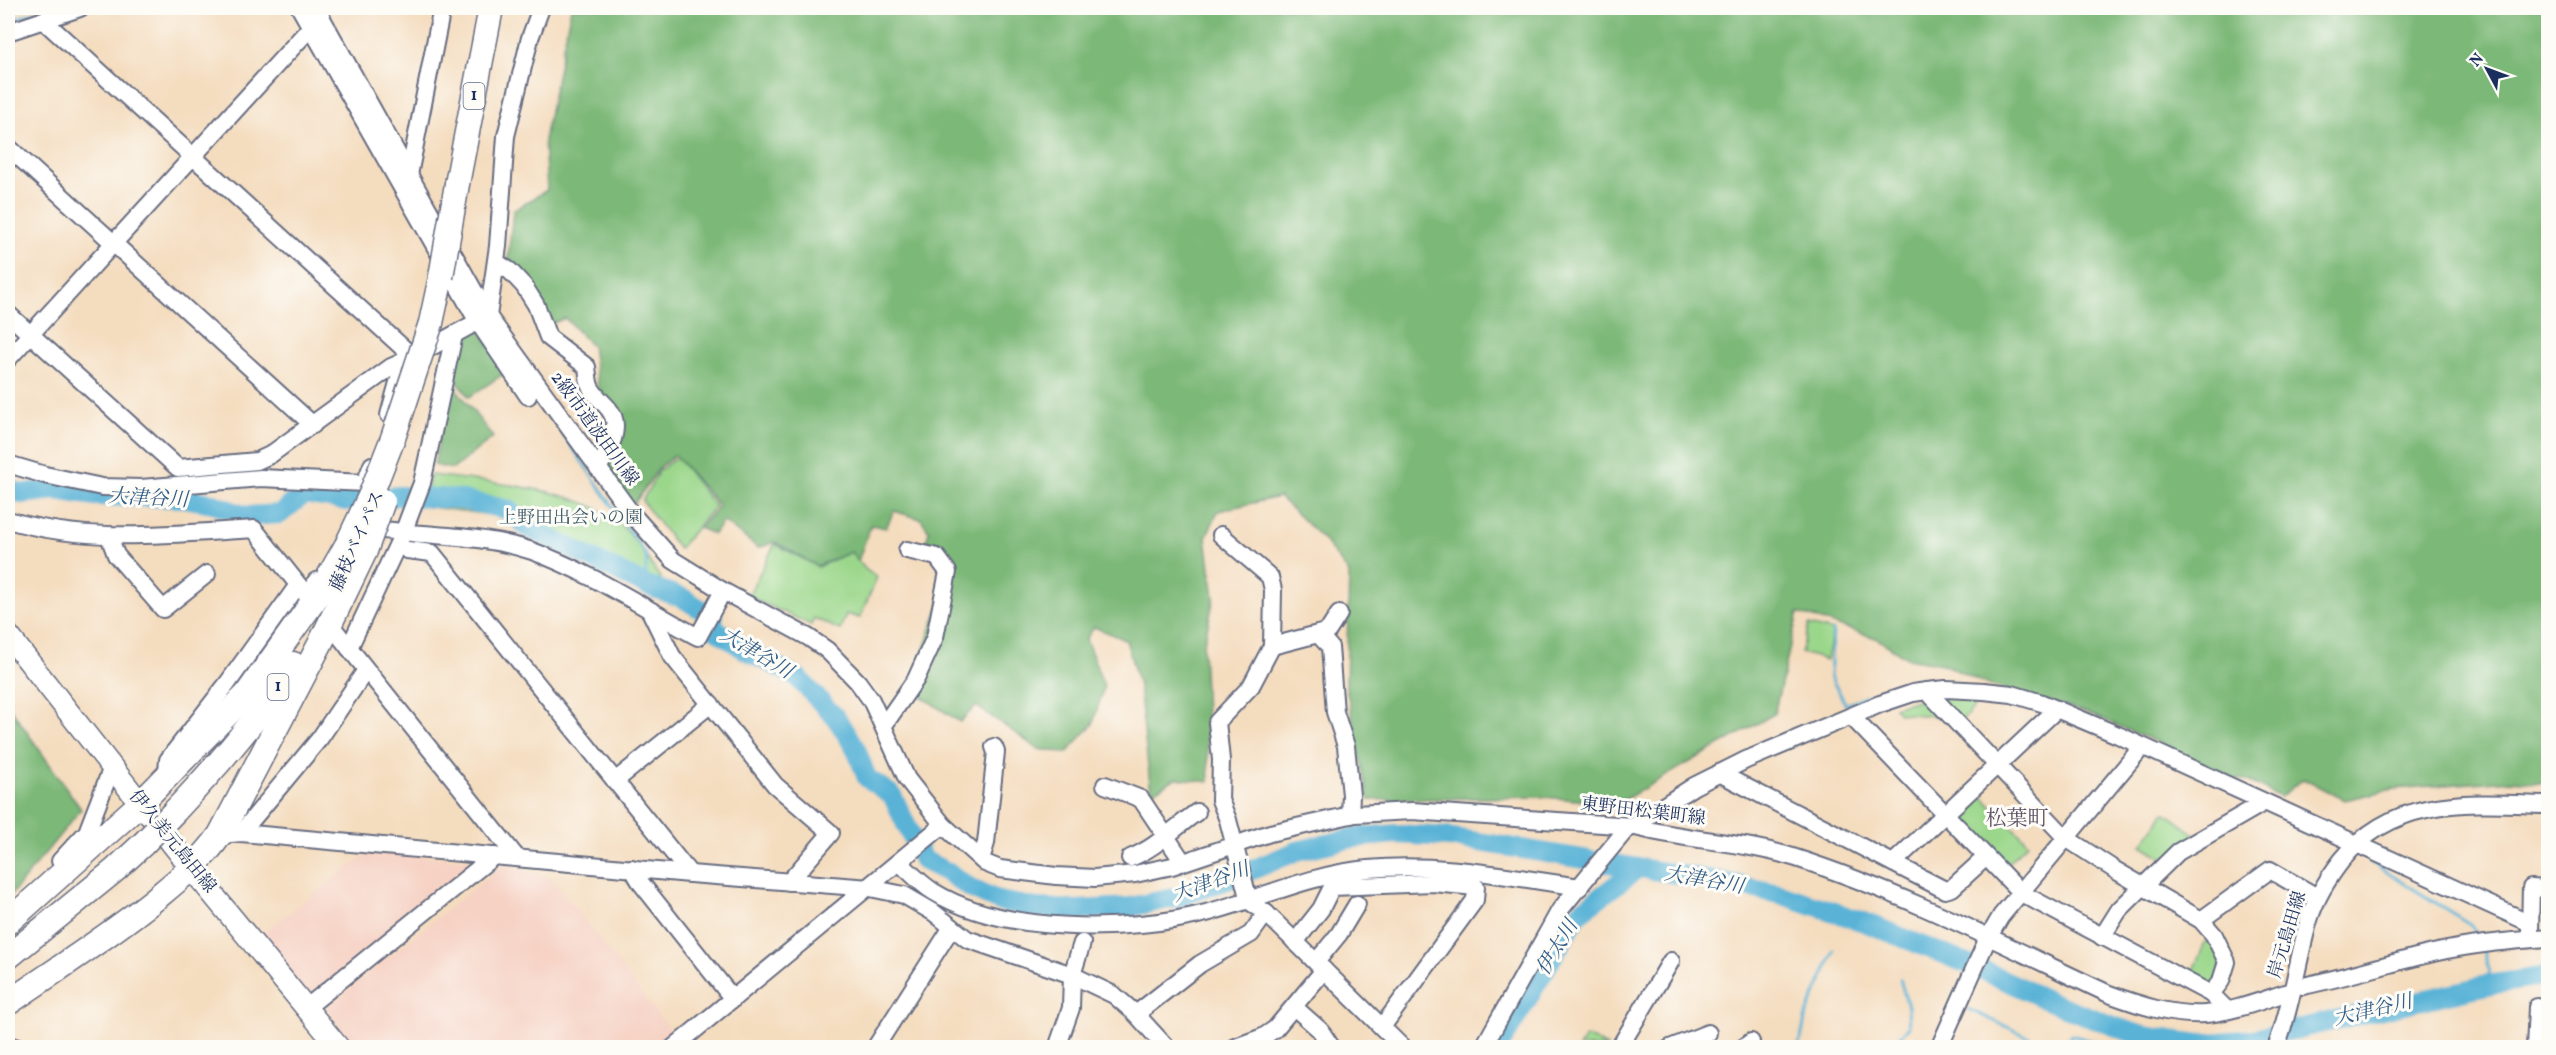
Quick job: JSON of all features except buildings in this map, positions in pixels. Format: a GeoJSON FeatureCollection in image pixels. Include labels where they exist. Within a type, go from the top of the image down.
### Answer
{"type":"FeatureCollection","features":[{"type":"Feature","properties":{"kind":"highway","name":"1"},"geometry":{"type":"LineString","coordinates":[[8,922],[141,803],[247,694],[320,592],[356,548],[392,478],[411,407],[431,323],[491,8]]}},
{"type":"Feature","properties":{"kind":"highway","name":"1"},"geometry":{"type":"LineString","coordinates":[[8,1003],[117,930],[192,869],[230,834],[320,644],[356,548],[371,494],[393,438],[431,323]]}},
{"type":"Feature","properties":{"kind":"highway","name":"藤枝バイパス"},"geometry":{"type":"LineString","coordinates":[[8,957],[115,870],[143,844],[250,726],[284,679],[330,603],[356,548]]}},
{"type":"Feature","properties":{"kind":"main road","name":"伊久美元島田線"},"geometry":{"type":"LineString","coordinates":[[8,635],[192,869],[339,1047]]}},
{"type":"Feature","properties":{"kind":"street"},"geometry":{"type":"LineString","coordinates":[[8,32],[80,8]]}},
{"type":"Feature","properties":{"kind":"street"},"geometry":{"type":"LineString","coordinates":[[300,8],[528,396]]}},
{"type":"Feature","properties":{"kind":"street","name":"2級市道波田川線"},"geometry":{"type":"LineString","coordinates":[[316,8],[409,175],[483,319],[649,536],[673,560],[827,650],[858,682],[884,725],[907,779],[943,825]]}},
{"type":"Feature","properties":{"kind":"street"},"geometry":{"type":"LineString","coordinates":[[409,175],[442,8]]}},
{"type":"Feature","properties":{"kind":"street"},"geometry":{"type":"LineString","coordinates":[[8,314],[178,468],[258,461],[270,455],[391,367],[483,319],[495,262],[506,136],[530,38],[541,8]]}},
{"type":"Feature","properties":{"kind":"street"},"geometry":{"type":"LineString","coordinates":[[43,20],[409,359]]}},
{"type":"Feature","properties":{"kind":"street"},"geometry":{"type":"LineString","coordinates":[[8,359],[311,27]]}},
{"type":"Feature","properties":{"kind":"street"},"geometry":{"type":"LineString","coordinates":[[8,147],[313,425]]}},
{"type":"Feature","properties":{"kind":"street"},"geometry":{"type":"LineString","coordinates":[[495,262],[510,272],[524,286],[536,305],[548,336],[587,367],[589,385],[610,410],[615,421],[614,437],[609,452],[598,468]]}},
{"type":"Feature","properties":{"kind":"street"},"geometry":{"type":"LineString","coordinates":[[349,648],[404,531],[422,483],[454,335]]}},
{"type":"Feature","properties":{"kind":"street"},"geometry":{"type":"LineString","coordinates":[[8,464],[57,478],[102,487],[141,488],[261,478],[365,483],[381,444],[409,359]]}},
{"type":"Feature","properties":{"kind":"street"},"geometry":{"type":"LineString","coordinates":[[8,520],[58,533],[109,536],[254,530],[308,597],[345,532],[381,528],[481,539],[530,551],[563,564],[698,637],[723,591]]}},
{"type":"Feature","properties":{"kind":"street"},"geometry":{"type":"LineString","coordinates":[[1221,535],[1270,577],[1273,590],[1272,646],[1251,686],[1217,722],[1220,800],[1228,820],[1248,899],[1266,913],[1402,1047]]}},
{"type":"Feature","properties":{"kind":"street"},"geometry":{"type":"LineString","coordinates":[[109,536],[116,555],[163,609],[207,574]]}},
{"type":"Feature","properties":{"kind":"street"},"geometry":{"type":"LineString","coordinates":[[407,550],[432,553],[690,874]]}},
{"type":"Feature","properties":{"kind":"street"},"geometry":{"type":"LineString","coordinates":[[884,725],[916,679],[935,637],[948,572],[937,558],[907,550]]}},
{"type":"Feature","properties":{"kind":"street"},"geometry":{"type":"LineString","coordinates":[[167,778],[168,760],[227,684],[298,585]]}},
{"type":"Feature","properties":{"kind":"street"},"geometry":{"type":"LineString","coordinates":[[650,611],[672,656],[775,785],[831,833],[789,882]]}},
{"type":"Feature","properties":{"kind":"street"},"geometry":{"type":"LineString","coordinates":[[1272,646],[1328,631],[1339,614]]}},
{"type":"Feature","properties":{"kind":"street"},"geometry":{"type":"LineString","coordinates":[[334,629],[517,858]]}},
{"type":"Feature","properties":{"kind":"street"},"geometry":{"type":"LineString","coordinates":[[1318,634],[1330,647],[1335,712],[1346,746],[1351,795],[1350,815]]}},
{"type":"Feature","properties":{"kind":"street"},"geometry":{"type":"LineString","coordinates":[[230,834],[320,738],[366,670]]}},
{"type":"Feature","properties":{"kind":"street"},"geometry":{"type":"LineString","coordinates":[[1484,1047],[1560,910],[1628,829],[1694,786],[1746,760],[1913,693],[1946,689],[2012,694],[2057,709],[2356,843],[2531,936],[2531,888],[2548,888]]}},
{"type":"Feature","properties":{"kind":"street"},"geometry":{"type":"LineString","coordinates":[[1927,692],[2066,838],[2201,920],[2214,935],[2227,962],[2221,981],[2211,994]]}},
{"type":"Feature","properties":{"kind":"street"},"geometry":{"type":"LineString","coordinates":[[615,781],[711,704]]}},
{"type":"Feature","properties":{"kind":"street"},"geometry":{"type":"LineString","coordinates":[[1893,863],[2057,709]]}},
{"type":"Feature","properties":{"kind":"street"},"geometry":{"type":"LineString","coordinates":[[1851,716],[2021,893],[2211,994],[2227,1010]]}},
{"type":"Feature","properties":{"kind":"street"},"geometry":{"type":"LineString","coordinates":[[981,859],[986,843],[996,752],[994,747]]}},
{"type":"Feature","properties":{"kind":"street"},"geometry":{"type":"LineString","coordinates":[[1939,1047],[1988,939],[2001,916],[2142,747]]}},
{"type":"Feature","properties":{"kind":"street"},"geometry":{"type":"LineString","coordinates":[[8,907],[70,853],[87,832],[112,767]]}},
{"type":"Feature","properties":{"kind":"street"},"geometry":{"type":"LineString","coordinates":[[1719,773],[1945,890],[1953,888],[1986,857]]}},
{"type":"Feature","properties":{"kind":"street"},"geometry":{"type":"LineString","coordinates":[[1105,785],[1141,799],[1183,862]]}},
{"type":"Feature","properties":{"kind":"street"},"geometry":{"type":"LineString","coordinates":[[2102,937],[2119,910],[2178,852],[2264,803]]}},
{"type":"Feature","properties":{"kind":"street","name":"岸元島田線"},"geometry":{"type":"LineString","coordinates":[[2276,1047],[2295,992],[2305,935],[2317,897],[2333,871],[2356,843],[2395,818],[2422,809],[2482,803],[2548,806]]}},
{"type":"Feature","properties":{"kind":"street","name":"東野田松葉町線"},"geometry":{"type":"LineString","coordinates":[[943,825],[981,859],[1008,871],[1095,878],[1135,874],[1234,848],[1270,833],[1350,815],[1412,811],[1628,829],[1747,845],[1795,858],[1876,888],[2109,994],[2141,1005],[2182,1013],[2206,1014],[2227,1010],[2434,952],[2531,936],[2548,939]]}},
{"type":"Feature","properties":{"kind":"street"},"geometry":{"type":"LineString","coordinates":[[1130,858],[1146,852],[1174,827],[1197,812]]}},
{"type":"Feature","properties":{"kind":"street"},"geometry":{"type":"LineString","coordinates":[[673,1047],[870,888],[943,825]]}},
{"type":"Feature","properties":{"kind":"street"},"geometry":{"type":"LineString","coordinates":[[230,834],[870,888],[904,895],[933,912],[967,939],[1072,975],[1114,995],[1136,1014],[1167,1047]]}},
{"type":"Feature","properties":{"kind":"street"},"geometry":{"type":"LineString","coordinates":[[306,1008],[494,856]]}},
{"type":"Feature","properties":{"kind":"street"},"geometry":{"type":"LineString","coordinates":[[902,861],[921,883],[956,903],[980,912],[1037,924],[1122,925],[1202,914],[1307,880],[1365,869],[1415,866],[1582,885]]}},
{"type":"Feature","properties":{"kind":"street"},"geometry":{"type":"LineString","coordinates":[[632,868],[640,883],[732,999]]}},
{"type":"Feature","properties":{"kind":"street"},"geometry":{"type":"LineString","coordinates":[[2201,920],[2270,870],[2317,897]]}},
{"type":"Feature","properties":{"kind":"street"},"geometry":{"type":"LineString","coordinates":[[1295,942],[1321,909],[1332,887],[1433,883],[1476,888],[1475,900],[1382,1027]]}},
{"type":"Feature","properties":{"kind":"street"},"geometry":{"type":"LineString","coordinates":[[1233,1047],[1263,1037],[1275,1029],[1294,1007],[1357,904]]}},
{"type":"Feature","properties":{"kind":"street"},"geometry":{"type":"LineString","coordinates":[[1136,1014],[1200,964],[1251,934],[1266,913]]}},
{"type":"Feature","properties":{"kind":"street"},"geometry":{"type":"LineString","coordinates":[[881,1046],[951,927]]}},
{"type":"Feature","properties":{"kind":"street"},"geometry":{"type":"LineString","coordinates":[[1057,1047],[1071,1008],[1072,975],[1082,943]]}},
{"type":"Feature","properties":{"kind":"street"},"geometry":{"type":"LineString","coordinates":[[1619,1047],[1671,961]]}},
{"type":"Feature","properties":{"kind":"street"},"geometry":{"type":"LineString","coordinates":[[1294,1007],[1320,1030],[1332,1047]]}},
{"type":"Feature","properties":{"kind":"street"},"geometry":{"type":"LineString","coordinates":[[2535,1047],[2537,1007]]}},
{"type":"Feature","properties":{"kind":"street"},"geometry":{"type":"LineString","coordinates":[[1670,1047],[1708,1033]]}},
{"type":"Feature","properties":{"kind":"street"},"geometry":{"type":"LineString","coordinates":[[8,1045],[18,1047]]}},
{"type":"Feature","properties":{"kind":"shaded area"},"geometry":{"type":"Polygon","coordinates":[[[369,852],[480,861],[314,1002],[261,934],[369,852]]]}},
{"type":"Feature","properties":{"kind":"shaded area"},"geometry":{"type":"Polygon","coordinates":[[[504,864],[553,879],[676,1038],[664,1048],[357,1047],[325,1008],[504,864]]]}},
{"type":"Feature","properties":{"kind":"green space"},"geometry":{"type":"Polygon","coordinates":[[[571,8],[2548,8],[2548,783],[2511,780],[2393,789],[2345,800],[2303,779],[2280,797],[2246,780],[2233,779],[2166,746],[2085,712],[1988,685],[1943,664],[1907,658],[1876,638],[1798,613],[1774,714],[1617,804],[1545,797],[1369,800],[1346,687],[1349,573],[1323,539],[1279,497],[1218,511],[1206,537],[1214,598],[1203,647],[1209,782],[1176,778],[1151,793],[1139,686],[1126,640],[1094,627],[1086,639],[1104,686],[1093,724],[1067,753],[1038,749],[976,706],[960,722],[910,689],[951,571],[924,549],[929,531],[921,519],[894,511],[886,528],[871,525],[858,561],[851,552],[817,566],[775,542],[758,548],[723,521],[714,534],[699,528],[719,506],[675,455],[659,468],[634,504],[601,468],[619,426],[598,388],[592,346],[565,318],[549,325],[533,288],[508,258],[513,211],[547,190],[544,140],[571,8]]]}},
{"type":"Feature","properties":{"kind":"green space"},"geometry":{"type":"Polygon","coordinates":[[[478,326],[505,373],[469,397],[452,375],[457,342],[478,326]]]}},
{"type":"Feature","properties":{"kind":"green space"},"geometry":{"type":"Polygon","coordinates":[[[451,382],[493,437],[453,469],[434,465],[451,382]]]}},
{"type":"Feature","properties":{"kind":"green space"},"geometry":{"type":"Polygon","coordinates":[[[677,457],[715,506],[679,549],[642,501],[659,471],[677,457]]]}},
{"type":"Feature","properties":{"kind":"green space","name":"上野田出会いの園"},"geometry":{"type":"Polygon","coordinates":[[[431,475],[505,484],[559,495],[583,503],[605,513],[623,527],[661,579],[656,584],[571,539],[516,518],[423,506],[431,475]]]}},
{"type":"Feature","properties":{"kind":"green space"},"geometry":{"type":"Polygon","coordinates":[[[775,544],[818,567],[851,552],[866,570],[877,577],[860,618],[846,614],[840,630],[814,618],[811,625],[748,596],[775,544]]]}},
{"type":"Feature","properties":{"kind":"green space"},"geometry":{"type":"Polygon","coordinates":[[[1809,625],[1833,631],[1827,660],[1801,653],[1809,625]]]}},
{"type":"Feature","properties":{"kind":"green space"},"geometry":{"type":"Polygon","coordinates":[[[1950,696],[1976,698],[1974,707],[1960,723],[1938,699],[1950,696]]]}},
{"type":"Feature","properties":{"kind":"green space"},"geometry":{"type":"Polygon","coordinates":[[[1925,698],[1934,716],[1899,713],[1894,707],[1925,698]]]}},
{"type":"Feature","properties":{"kind":"green space"},"geometry":{"type":"Polygon","coordinates":[[[8,705],[81,809],[8,899],[8,705]]]}},
{"type":"Feature","properties":{"kind":"green space"},"geometry":{"type":"Polygon","coordinates":[[[1977,791],[2028,843],[2003,868],[1953,813],[1977,791]]]}},
{"type":"Feature","properties":{"kind":"green space"},"geometry":{"type":"Polygon","coordinates":[[[2165,812],[2199,837],[2166,860],[2142,845],[2165,812]]]}},
{"type":"Feature","properties":{"kind":"green space"},"geometry":{"type":"Polygon","coordinates":[[[2206,941],[2211,943],[2222,963],[2213,987],[2189,979],[2206,941]]]}},
{"type":"Feature","properties":{"kind":"green space"},"geometry":{"type":"Polygon","coordinates":[[[1586,1037],[1608,1047],[1579,1047],[1586,1037]]]}},
{"type":"Feature","properties":{"kind":"waterway"},"geometry":{"type":"LineString","coordinates":[[8,21],[49,8]]}},
{"type":"Feature","properties":{"kind":"waterway"},"geometry":{"type":"LineString","coordinates":[[554,421],[646,555],[646,585]]}},
{"type":"Feature","properties":{"kind":"waterway","name":"大津谷川"},"geometry":{"type":"LineString","coordinates":[[8,488],[21,494],[55,490],[95,496],[184,498],[211,503],[246,516],[280,514],[304,494],[346,501],[399,496],[458,499],[509,510],[527,527],[646,585],[683,598],[713,617],[714,628],[745,650],[797,677],[836,718],[856,749],[867,778],[892,795],[923,860],[949,873],[970,888],[999,901],[1037,908],[1077,910],[1130,907],[1179,897],[1233,878],[1297,851],[1352,838],[1396,834],[1448,837],[1720,881],[1783,895],[1864,922],[1985,971],[2056,1004],[2119,1028],[2143,1036],[2199,1044],[2254,1039],[2487,985],[2548,976]]}},
{"type":"Feature","properties":{"kind":"waterway"},"geometry":{"type":"LineString","coordinates":[[1833,631],[1830,676],[1846,705],[1860,698],[1907,687]]}},
{"type":"Feature","properties":{"kind":"waterway"},"geometry":{"type":"LineString","coordinates":[[2370,862],[2470,924],[2481,939]]}},
{"type":"Feature","properties":{"kind":"waterway","name":"伊太川"},"geometry":{"type":"LineString","coordinates":[[1498,1048],[1579,913],[1638,868]]}},
{"type":"Feature","properties":{"kind":"waterway"},"geometry":{"type":"LineString","coordinates":[[1797,1048],[1805,1019],[1834,950]]}},
{"type":"Feature","properties":{"kind":"waterway"},"geometry":{"type":"LineString","coordinates":[[2484,951],[2492,984]]}},
{"type":"Feature","properties":{"kind":"waterway"},"geometry":{"type":"LineString","coordinates":[[1884,1048],[1894,1043],[1909,1027],[1908,1007],[1900,979]]}},
{"type":"Feature","properties":{"kind":"waterway"},"geometry":{"type":"LineString","coordinates":[[1968,1009],[2053,1048]]}},
{"type":"Feature","properties":{"kind":"waterway"},"geometry":{"type":"LineString","coordinates":[[2065,1048],[2071,1035],[2116,1048]]}},
{"type":"Feature","properties":{"kind":"waterway"},"geometry":{"type":"LineString","coordinates":[[2256,1048],[2260,1038]]}},
{"type":"Feature","properties":{"kind":"district","name":"松葉町"},"geometry":{"type":"Point","coordinates":[2017,819]}}]}
